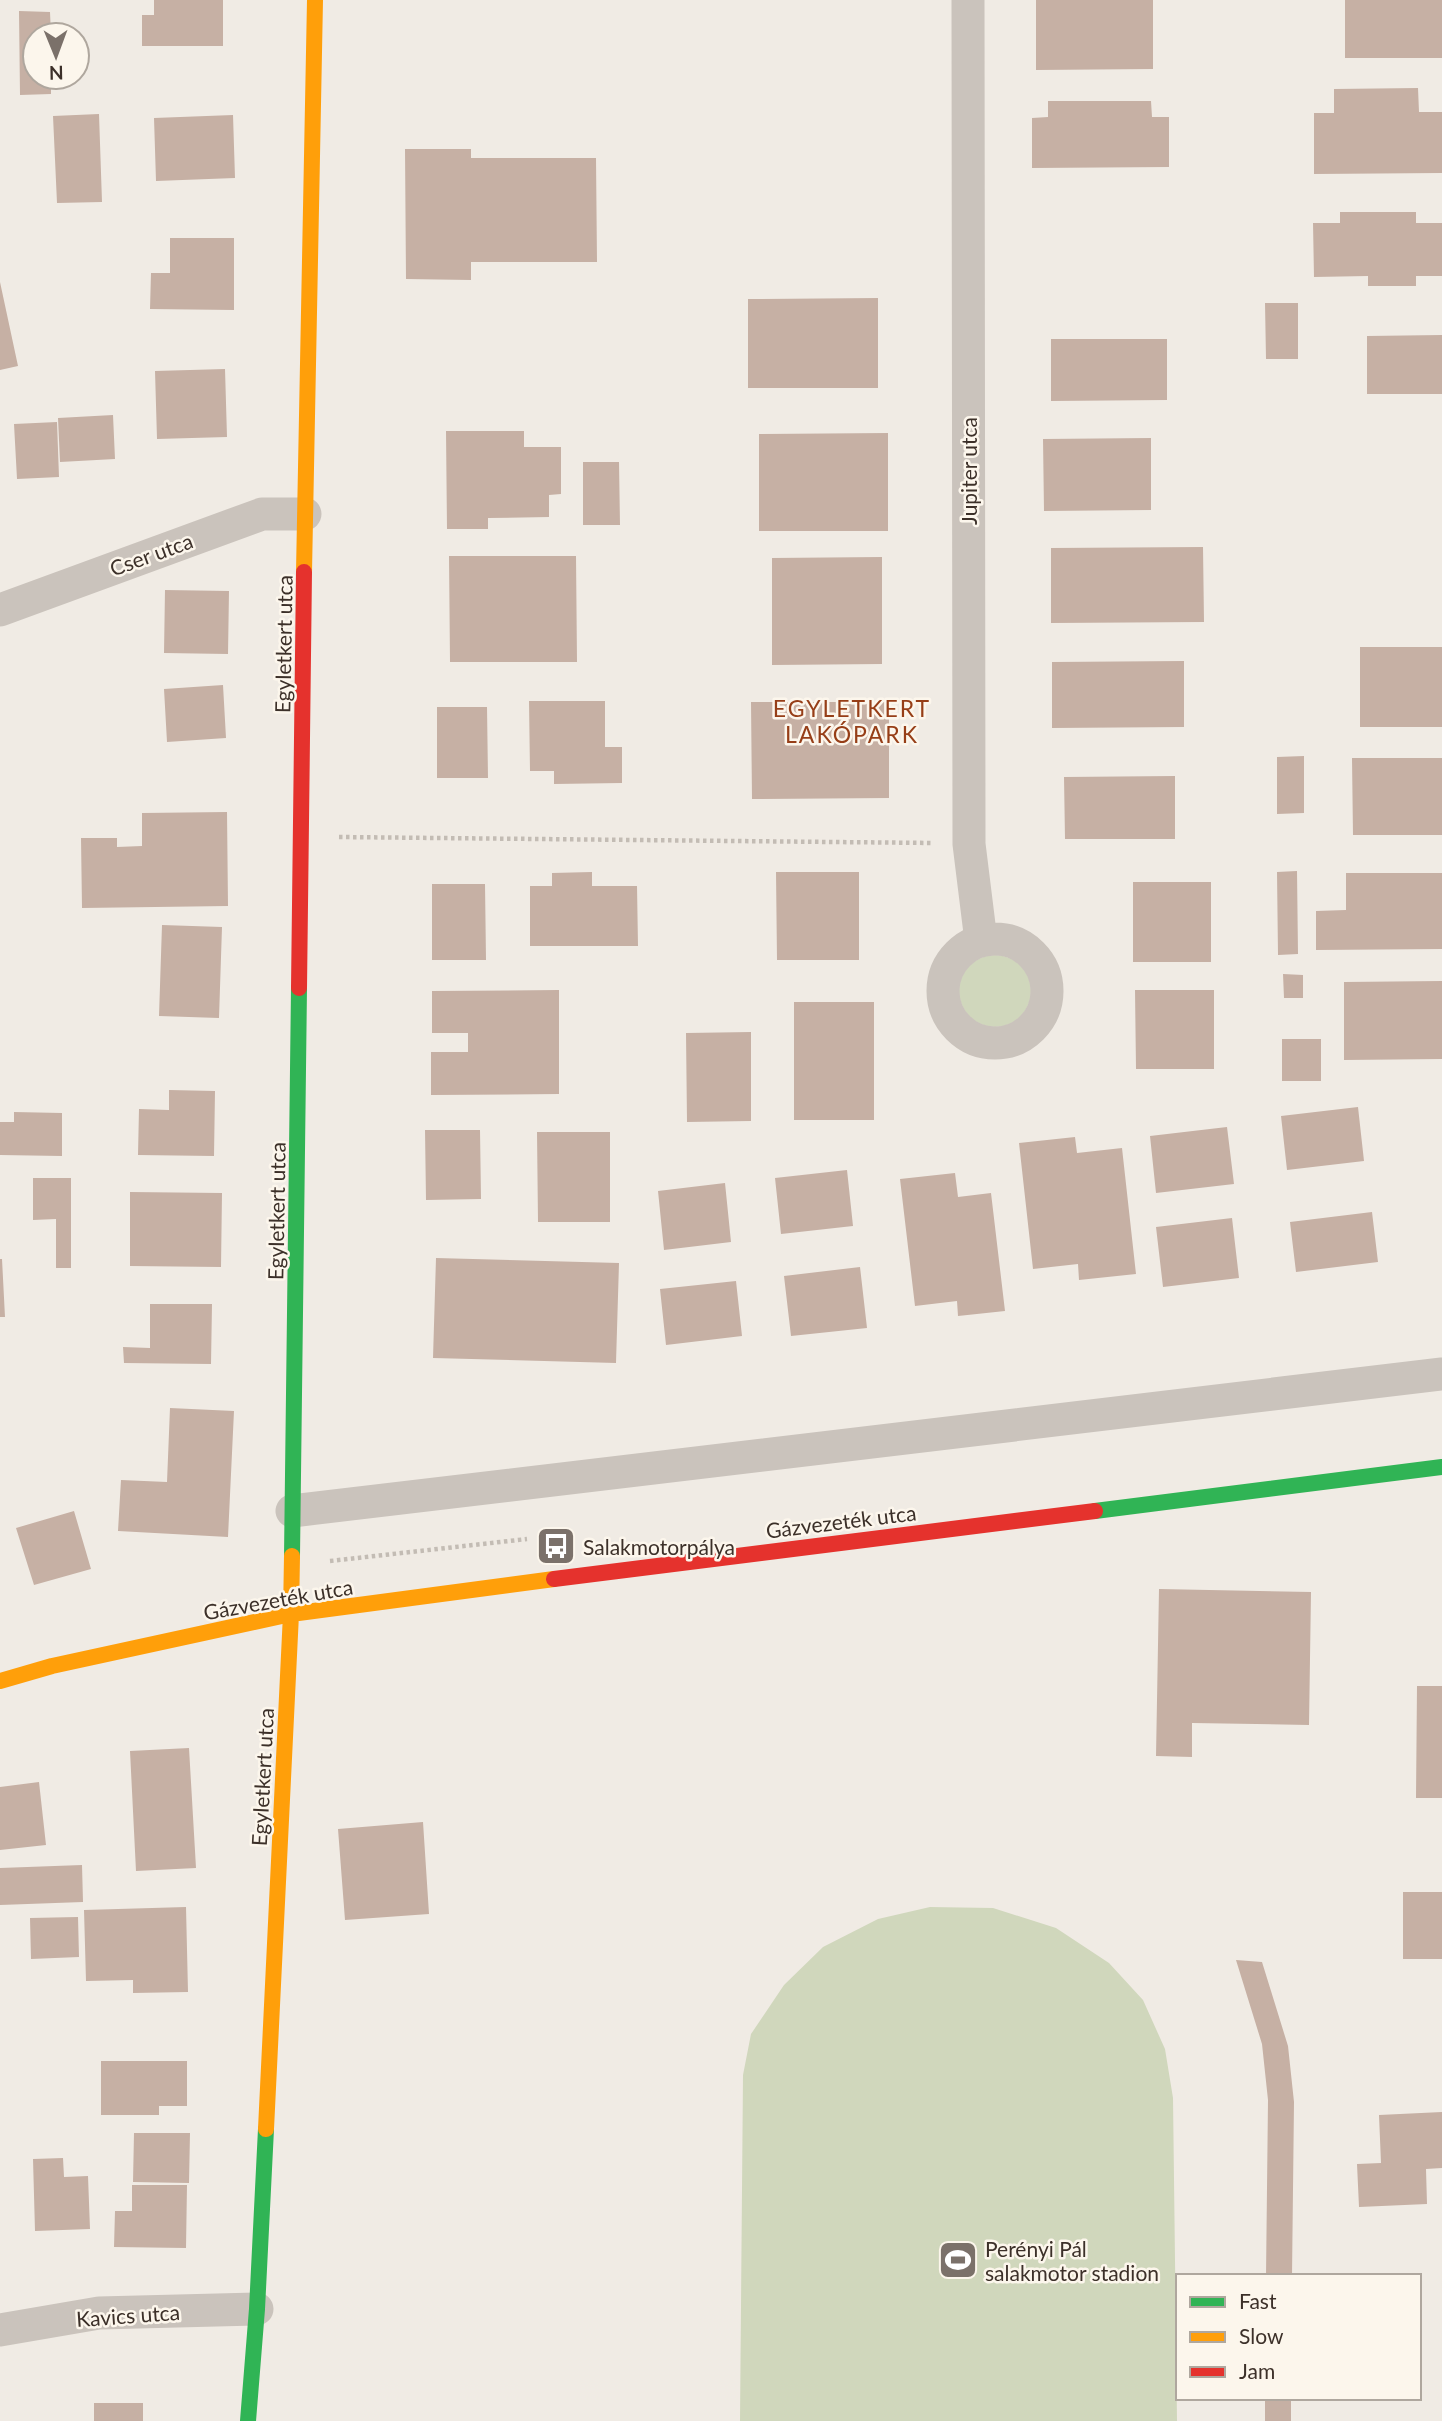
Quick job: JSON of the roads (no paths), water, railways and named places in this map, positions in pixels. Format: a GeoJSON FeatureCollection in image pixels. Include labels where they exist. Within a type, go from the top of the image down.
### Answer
{"type":"FeatureCollection","features":[{"type":"Feature","properties":{"kind":"street","name":"Egyletkert utca"},"geometry":{"type":"LineString","coordinates":[[248,2421],[257,2309],[291,1614],[305,514],[315,0]]}},
{"type":"Feature","properties":{"kind":"street","name":"Jupiter utca"},"geometry":{"type":"LineString","coordinates":[[968,0],[969,844],[981,941]]}},
{"type":"Feature","properties":{"kind":"street","name":"Cser utca"},"geometry":{"type":"LineString","coordinates":[[0,610],[262,514],[305,514]]}},
{"type":"Feature","properties":{"kind":"street"},"geometry":{"type":"LineString","coordinates":[[292,1511],[1442,1374]]}},
{"type":"Feature","properties":{"kind":"street","name":"Gázvezeték utca"},"geometry":{"type":"LineString","coordinates":[[0,1681],[52,1666],[291,1614],[1442,1467]]}},
{"type":"Feature","properties":{"kind":"street","name":"Kavics utca"},"geometry":{"type":"LineString","coordinates":[[0,2330],[99,2313],[257,2309]]}},
{"type":"Feature","properties":{"kind":"place","name":"Salakmotorpálya"},"geometry":{"type":"Point","coordinates":[556,1546]}},
{"type":"Feature","properties":{"kind":"place","name":"Perényi Pál salakmotor stadion"},"geometry":{"type":"Point","coordinates":[958,2260]}},
{"type":"Feature","properties":{"kind":"district","name":"EGYLETKERT LAKÓPARK"},"geometry":{"type":"Point","coordinates":[852,721]}}]}
